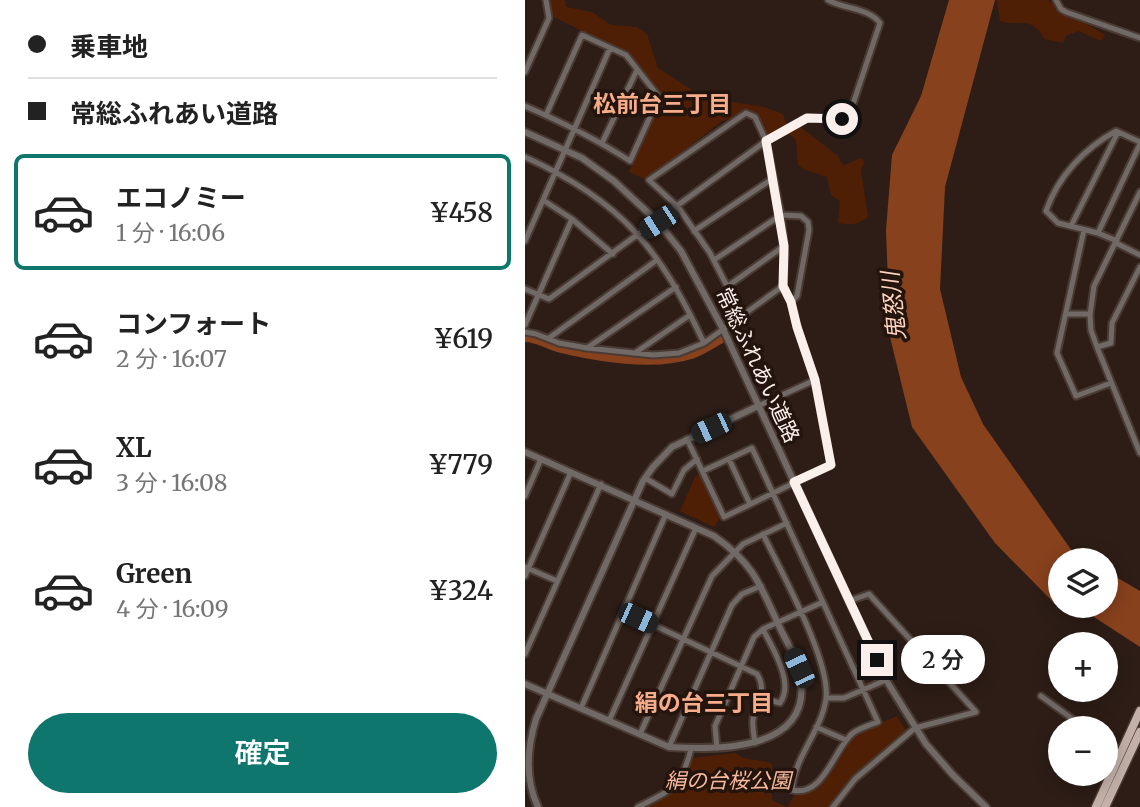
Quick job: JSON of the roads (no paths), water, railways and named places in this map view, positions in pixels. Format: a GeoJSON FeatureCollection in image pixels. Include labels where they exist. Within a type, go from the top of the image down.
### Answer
{"type":"FeatureCollection","features":[{"type":"Feature","properties":{"kind":"main road"},"geometry":{"type":"LineString","coordinates":[[1096,807],[1140,711]]}},
{"type":"Feature","properties":{"kind":"main road"},"geometry":{"type":"LineString","coordinates":[[1105,807],[1124,750],[1140,732]]}},
{"type":"Feature","properties":{"kind":"street"},"geometry":{"type":"LineString","coordinates":[[525,72],[549,18],[546,0]]}},
{"type":"Feature","properties":{"kind":"street"},"geometry":{"type":"LineString","coordinates":[[525,289],[549,299],[766,141],[807,118],[842,119],[852,107],[880,23],[871,15],[828,0]]}},
{"type":"Feature","properties":{"kind":"street"},"geometry":{"type":"LineString","coordinates":[[1056,0],[1066,12],[1140,38]]}},
{"type":"Feature","properties":{"kind":"street"},"geometry":{"type":"LineString","coordinates":[[525,106],[575,128],[630,161],[659,97],[626,55],[582,36],[547,115]]}},
{"type":"Feature","properties":{"kind":"street"},"geometry":{"type":"LineString","coordinates":[[525,241],[610,48]]}},
{"type":"Feature","properties":{"kind":"street"},"geometry":{"type":"LineString","coordinates":[[602,143],[637,70]]}},
{"type":"Feature","properties":{"kind":"street"},"geometry":{"type":"LineString","coordinates":[[687,439],[724,517],[831,465],[815,380],[791,302],[783,286],[784,246],[781,215],[766,141],[755,117],[746,113],[649,180],[678,207],[715,260],[742,315]]}},
{"type":"Feature","properties":{"kind":"street","name":"常総ふれあい道路"},"geometry":{"type":"LineString","coordinates":[[525,132],[582,158],[614,181],[658,222],[692,267],[886,680],[915,728],[953,775],[986,807]]}},
{"type":"Feature","properties":{"kind":"street"},"geometry":{"type":"LineString","coordinates":[[1098,233],[1140,143],[1118,132]]}},
{"type":"Feature","properties":{"kind":"street"},"geometry":{"type":"LineString","coordinates":[[1118,132],[1093,144],[1062,178],[1046,211],[1058,223],[1098,233],[1140,255]]}},
{"type":"Feature","properties":{"kind":"street"},"geometry":{"type":"LineString","coordinates":[[1071,226],[1118,132]]}},
{"type":"Feature","properties":{"kind":"street"},"geometry":{"type":"LineString","coordinates":[[526,160],[556,171],[581,185],[639,234],[676,287],[704,343]]}},
{"type":"Feature","properties":{"kind":"street"},"geometry":{"type":"LineString","coordinates":[[694,231],[772,179]]}},
{"type":"Feature","properties":{"kind":"street"},"geometry":{"type":"LineString","coordinates":[[1139,450],[1097,347],[1091,330],[1090,314],[1094,286],[1140,192]]}},
{"type":"Feature","properties":{"kind":"street"},"geometry":{"type":"LineString","coordinates":[[543,200],[572,219],[613,254]]}},
{"type":"Feature","properties":{"kind":"street"},"geometry":{"type":"LineString","coordinates":[[715,260],[781,215],[801,216],[808,222],[809,230],[797,296],[791,302]]}},
{"type":"Feature","properties":{"kind":"street"},"geometry":{"type":"LineString","coordinates":[[525,325],[572,219]]}},
{"type":"Feature","properties":{"kind":"street"},"geometry":{"type":"LineString","coordinates":[[1084,230],[1057,353],[1076,396],[1111,383]]}},
{"type":"Feature","properties":{"kind":"street"},"geometry":{"type":"LineString","coordinates":[[728,286],[784,246]]}},
{"type":"Feature","properties":{"kind":"street"},"geometry":{"type":"LineString","coordinates":[[549,338],[657,260]]}},
{"type":"Feature","properties":{"kind":"street"},"geometry":{"type":"LineString","coordinates":[[1097,347],[1111,343],[1112,323],[1140,267]]}},
{"type":"Feature","properties":{"kind":"street"},"geometry":{"type":"LineString","coordinates":[[525,332],[559,343],[587,348],[635,353],[679,353],[704,343],[783,286]]}},
{"type":"Feature","properties":{"kind":"street"},"geometry":{"type":"LineString","coordinates":[[587,348],[676,287]]}},
{"type":"Feature","properties":{"kind":"street"},"geometry":{"type":"LineString","coordinates":[[1066,314],[1090,314]]}},
{"type":"Feature","properties":{"kind":"street"},"geometry":{"type":"LineString","coordinates":[[635,353],[690,315]]}},
{"type":"Feature","properties":{"kind":"street"},"geometry":{"type":"LineString","coordinates":[[538,807],[527,761],[530,738],[547,693],[645,478],[664,455],[687,439],[815,380]]}},
{"type":"Feature","properties":{"kind":"street"},"geometry":{"type":"LineString","coordinates":[[703,471],[752,449],[878,722],[854,731],[818,782],[810,789],[796,792],[792,790],[793,775],[816,727],[826,698],[823,664],[763,534]]}},
{"type":"Feature","properties":{"kind":"street"},"geometry":{"type":"LineString","coordinates":[[525,452],[715,536],[736,551],[748,564],[778,622],[799,668],[801,693],[799,706],[786,726],[777,734],[755,743],[691,748],[669,747],[525,684]]}},
{"type":"Feature","properties":{"kind":"street"},"geometry":{"type":"LineString","coordinates":[[525,496],[541,459]]}},
{"type":"Feature","properties":{"kind":"street"},"geometry":{"type":"LineString","coordinates":[[645,478],[672,494],[684,470],[697,459]]}},
{"type":"Feature","properties":{"kind":"street"},"geometry":{"type":"LineString","coordinates":[[729,459],[750,504]]}},
{"type":"Feature","properties":{"kind":"street"},"geometry":{"type":"LineString","coordinates":[[525,576],[571,472]]}},
{"type":"Feature","properties":{"kind":"street"},"geometry":{"type":"LineString","coordinates":[[525,654],[601,484]]}},
{"type":"Feature","properties":{"kind":"street"},"geometry":{"type":"LineString","coordinates":[[581,708],[666,514]]}},
{"type":"Feature","properties":{"kind":"street"},"geometry":{"type":"LineString","coordinates":[[640,734],[707,583],[743,544],[787,523]]}},
{"type":"Feature","properties":{"kind":"street"},"geometry":{"type":"LineString","coordinates":[[609,721],[696,528]]}},
{"type":"Feature","properties":{"kind":"street"},"geometry":{"type":"LineString","coordinates":[[527,568],[557,581]]}},
{"type":"Feature","properties":{"kind":"street"},"geometry":{"type":"LineString","coordinates":[[669,747],[736,599],[761,586]]}},
{"type":"Feature","properties":{"kind":"street"},"geometry":{"type":"LineString","coordinates":[[833,807],[855,779],[915,728],[976,712],[869,594],[849,601]]}},
{"type":"Feature","properties":{"kind":"street"},"geometry":{"type":"LineString","coordinates":[[717,748],[715,726],[754,637],[763,629],[823,602]]}},
{"type":"Feature","properties":{"kind":"street"},"geometry":{"type":"LineString","coordinates":[[624,611],[757,674],[761,680],[762,698],[753,717],[755,743]]}},
{"type":"Feature","properties":{"kind":"street"},"geometry":{"type":"LineString","coordinates":[[762,698],[780,703],[784,687],[782,670],[763,629]]}},
{"type":"Feature","properties":{"kind":"street"},"geometry":{"type":"LineString","coordinates":[[826,698],[844,698],[886,680]]}},
{"type":"Feature","properties":{"kind":"street"},"geometry":{"type":"LineString","coordinates":[[1041,696],[1068,716]]}},
{"type":"Feature","properties":{"kind":"street"},"geometry":{"type":"LineString","coordinates":[[816,727],[846,740]]}},
{"type":"Feature","properties":{"kind":"street"},"geometry":{"type":"LineString","coordinates":[[638,807],[670,790],[682,779],[691,748]]}},
{"type":"Feature","properties":{"kind":"street"},"geometry":{"type":"LineString","coordinates":[[1118,748],[1124,750]]}},
{"type":"Feature","properties":{"kind":"water","name":"鬼怒川"},"geometry":{"type":"Polygon","coordinates":[[[949,0],[995,0],[945,187],[940,289],[961,377],[983,424],[1070,548],[1048,548],[1048,597],[995,543],[912,427],[890,337],[886,230],[892,155],[921,96],[949,0]]]}},
{"type":"Feature","properties":{"kind":"water"},"geometry":{"type":"Polygon","coordinates":[[[1118,578],[1140,591],[1140,647],[1096,618],[1118,618],[1118,578]]]}},
{"type":"Feature","properties":{"kind":"waterway"},"geometry":{"type":"LineString","coordinates":[[525,337],[576,351],[643,360],[676,358],[691,354],[720,339]]}},
{"type":"Feature","properties":{"kind":"district","name":"松前台三丁目"},"geometry":{"type":"Point","coordinates":[662,103]}},
{"type":"Feature","properties":{"kind":"district","name":"絹の台三丁目"},"geometry":{"type":"Point","coordinates":[704,702]}},
{"type":"Feature","properties":{"kind":"park label","name":"絹の台桜公園"},"geometry":{"type":"Point","coordinates":[728,780]}}]}
